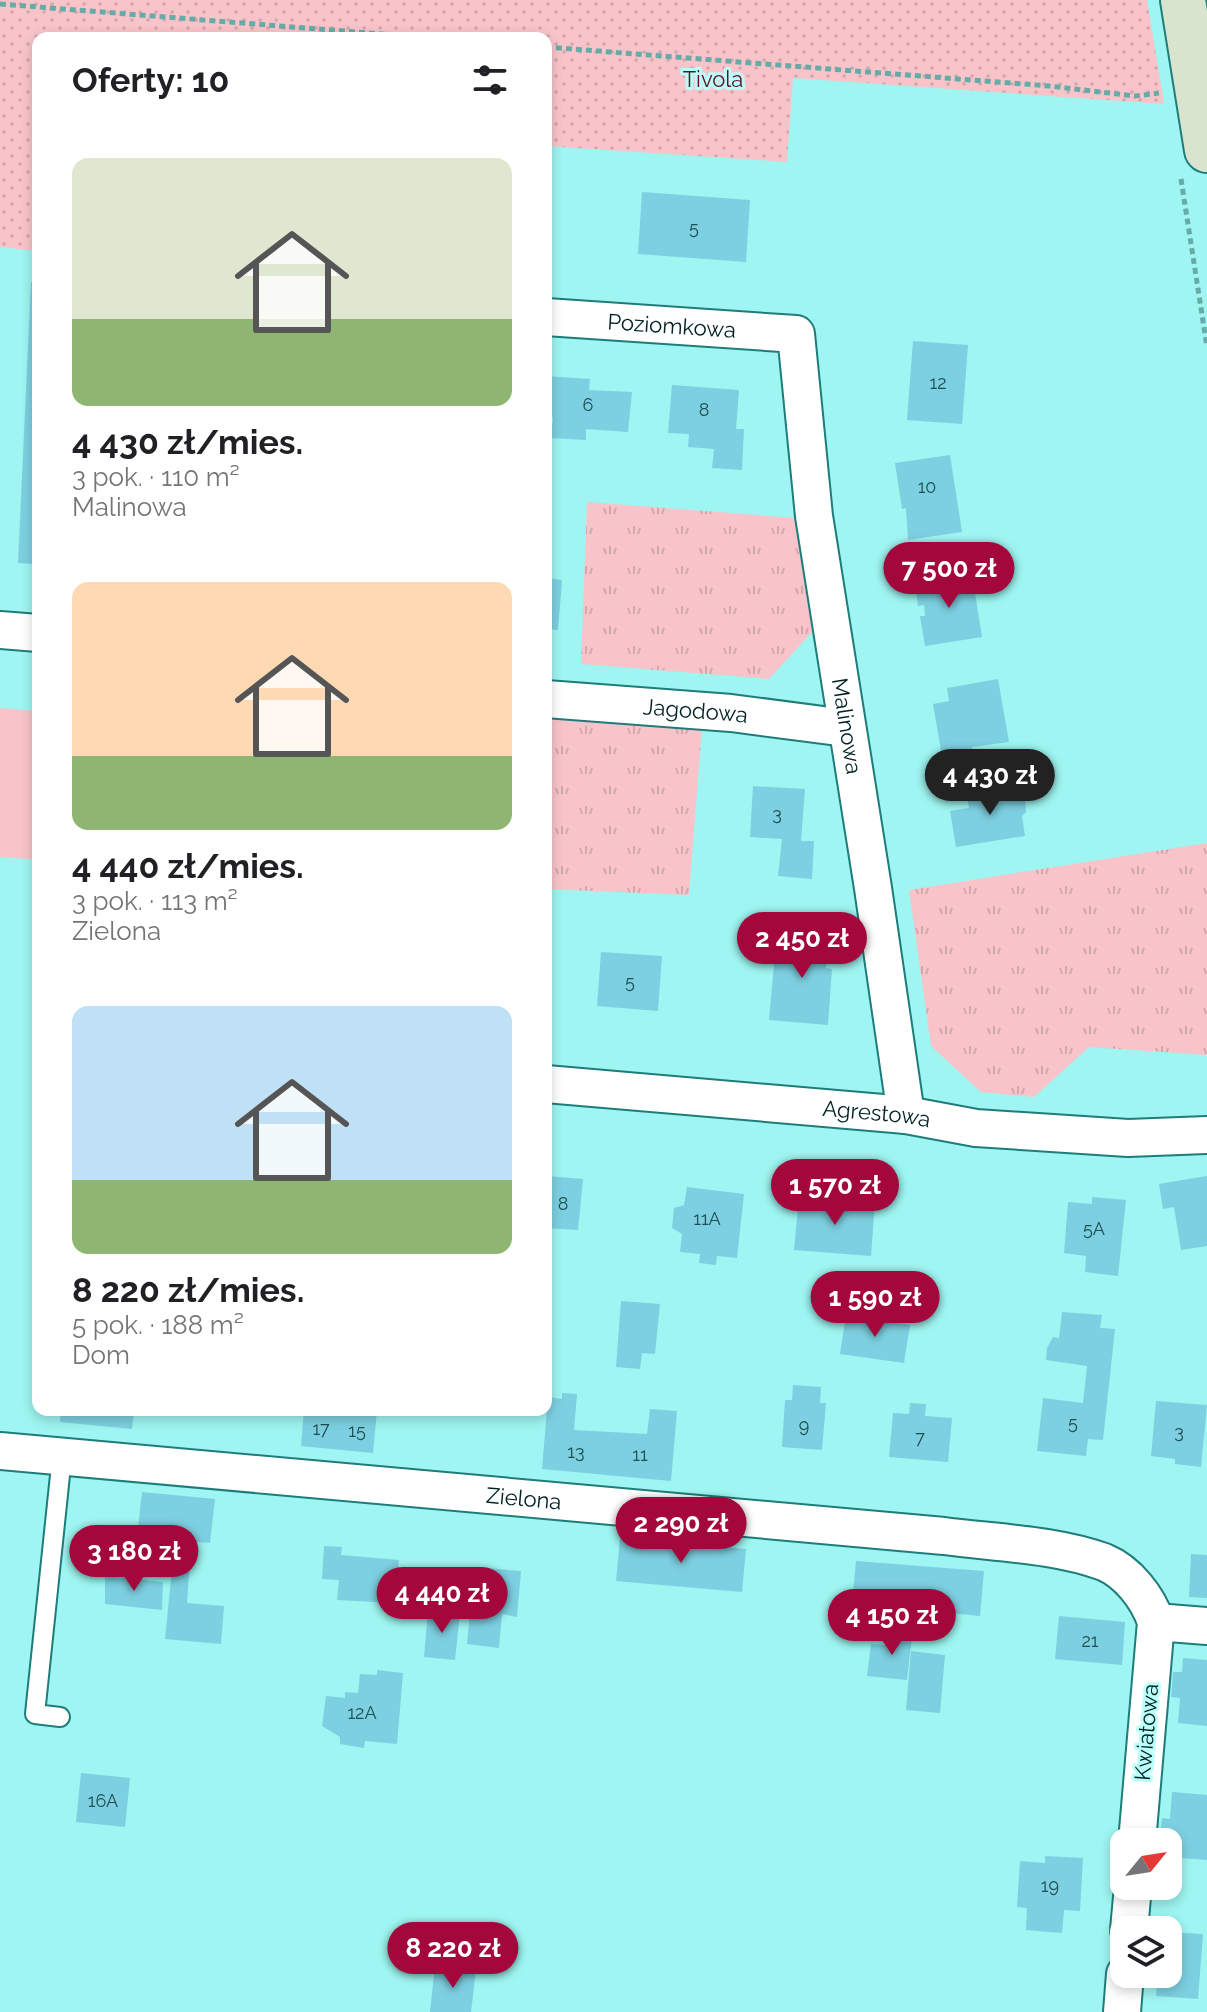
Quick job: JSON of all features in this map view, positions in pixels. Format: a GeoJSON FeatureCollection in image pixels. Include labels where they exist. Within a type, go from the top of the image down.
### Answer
{"type":"FeatureCollection","features":[{"type":"Feature","properties":{"kind":"street"},"geometry":{"type":"LineString","coordinates":[[1183,0],[1207,150]]}},
{"type":"Feature","properties":{"kind":"street","name":"Poziomkowa"},"geometry":{"type":"LineString","coordinates":[[552,317],[796,334]]}},
{"type":"Feature","properties":{"kind":"street","name":"Malinowa"},"geometry":{"type":"LineString","coordinates":[[796,334],[814,516],[906,1115]]}},
{"type":"Feature","properties":{"kind":"street"},"geometry":{"type":"LineString","coordinates":[[0,630],[32,633]]}},
{"type":"Feature","properties":{"kind":"street","name":"Jagodowa"},"geometry":{"type":"LineString","coordinates":[[552,699],[731,713],[846,728]]}},
{"type":"Feature","properties":{"kind":"street","name":"Agrestowa"},"geometry":{"type":"LineString","coordinates":[[552,1085],[906,1115],[976,1128],[1128,1138],[1207,1135]]}},
{"type":"Feature","properties":{"kind":"street","name":"Zielona"},"geometry":{"type":"LineString","coordinates":[[0,1451],[913,1533],[1061,1551],[1107,1563],[1129,1579],[1151,1606],[1156,1622]]}},
{"type":"Feature","properties":{"kind":"street"},"geometry":{"type":"LineString","coordinates":[[1156,1622],[1207,1626]]}},
{"type":"Feature","properties":{"kind":"street","name":"Kwiatowa"},"geometry":{"type":"LineString","coordinates":[[1138,1828],[1156,1622]]}},
{"type":"Feature","properties":{"kind":"street"},"geometry":{"type":"LineString","coordinates":[[1122,2012],[1124,1988]]}},
{"type":"Feature","properties":{"kind":"lane"},"geometry":{"type":"LineString","coordinates":[[60,1717],[35,1714],[62,1456]]}},
{"type":"Feature","properties":{"kind":"path"},"geometry":{"type":"LineString","coordinates":[[0,4],[357,32]]}},
{"type":"Feature","properties":{"kind":"path"},"geometry":{"type":"LineString","coordinates":[[552,47],[1049,86],[1135,96],[1198,89]]}},
{"type":"Feature","properties":{"kind":"green space","name":"Tivola"},"geometry":{"type":"Polygon","coordinates":[[[0,0],[1147,0],[1164,104],[793,78],[787,162],[552,146],[552,32],[32,32],[32,250],[0,247],[0,0]]]}},
{"type":"Feature","properties":{"kind":"green space"},"geometry":{"type":"Polygon","coordinates":[[[587,502],[795,518],[813,631],[769,679],[581,664],[587,502]]]}},
{"type":"Feature","properties":{"kind":"green space"},"geometry":{"type":"Polygon","coordinates":[[[0,708],[32,711],[32,860],[0,857],[0,708]]]}},
{"type":"Feature","properties":{"kind":"green space"},"geometry":{"type":"Polygon","coordinates":[[[552,716],[702,727],[689,895],[552,889],[552,716]]]}},
{"type":"Feature","properties":{"kind":"green space"},"geometry":{"type":"Polygon","coordinates":[[[1207,843],[1207,1055],[1089,1047],[1034,1097],[981,1092],[931,1046],[909,890],[1207,843]]]}},
{"type":"Feature","properties":{"kind":"building"},"geometry":{"type":"Polygon","coordinates":[[[642,192],[750,200],[746,262],[638,254],[642,192]]]}},
{"type":"Feature","properties":{"kind":"building"},"geometry":{"type":"Polygon","coordinates":[[[32,282],[32,564],[18,563],[32,282]]]}},
{"type":"Feature","properties":{"kind":"building"},"geometry":{"type":"Polygon","coordinates":[[[913,341],[968,345],[962,424],[907,420],[913,341]]]}},
{"type":"Feature","properties":{"kind":"building"},"geometry":{"type":"Polygon","coordinates":[[[552,376],[590,379],[589,390],[632,392],[628,432],[586,429],[586,440],[552,438],[552,376]]]}},
{"type":"Feature","properties":{"kind":"building"},"geometry":{"type":"Polygon","coordinates":[[[672,385],[739,390],[736,429],[744,429],[742,470],[712,468],[714,449],[688,447],[689,434],[668,433],[672,385]]]}},
{"type":"Feature","properties":{"kind":"building"},"geometry":{"type":"Polygon","coordinates":[[[950,455],[962,532],[908,540],[906,508],[902,509],[895,463],[950,455]]]}},
{"type":"Feature","properties":{"kind":"building"},"geometry":{"type":"Polygon","coordinates":[[[972,574],[982,637],[925,646],[920,616],[925,616],[924,605],[918,606],[915,583],[972,574]]]}},
{"type":"Feature","properties":{"kind":"building"},"geometry":{"type":"Polygon","coordinates":[[[552,579],[562,580],[558,630],[552,630],[552,579]]]}},
{"type":"Feature","properties":{"kind":"building"},"geometry":{"type":"Polygon","coordinates":[[[998,679],[1009,742],[972,747],[975,763],[944,768],[933,704],[949,701],[947,688],[998,679]]]}},
{"type":"Feature","properties":{"kind":"building"},"geometry":{"type":"Polygon","coordinates":[[[1018,785],[1019,796],[1025,799],[1026,812],[1022,816],[1025,836],[956,847],[950,811],[969,808],[966,793],[1018,785]]]}},
{"type":"Feature","properties":{"kind":"building"},"geometry":{"type":"Polygon","coordinates":[[[753,786],[805,789],[801,841],[814,841],[812,879],[778,876],[782,839],[750,837],[753,786]]]}},
{"type":"Feature","properties":{"kind":"building"},"geometry":{"type":"Polygon","coordinates":[[[782,932],[829,936],[826,968],[832,969],[828,1025],[769,1020],[774,964],[779,964],[782,932]]]}},
{"type":"Feature","properties":{"kind":"building"},"geometry":{"type":"Polygon","coordinates":[[[601,952],[662,956],[658,1011],[597,1006],[601,952]]]}},
{"type":"Feature","properties":{"kind":"building"},"geometry":{"type":"Polygon","coordinates":[[[552,1176],[583,1179],[578,1230],[552,1228],[552,1176]]]}},
{"type":"Feature","properties":{"kind":"building"},"geometry":{"type":"Polygon","coordinates":[[[1207,1176],[1207,1246],[1181,1250],[1174,1207],[1163,1209],[1159,1184],[1207,1176]]]}},
{"type":"Feature","properties":{"kind":"building"},"geometry":{"type":"Polygon","coordinates":[[[687,1187],[744,1194],[737,1258],[717,1256],[716,1265],[699,1263],[700,1254],[680,1252],[682,1234],[672,1228],[674,1208],[684,1205],[687,1187]]]}},
{"type":"Feature","properties":{"kind":"building"},"geometry":{"type":"Polygon","coordinates":[[[799,1197],[831,1199],[831,1202],[849,1204],[850,1201],[875,1203],[871,1256],[794,1250],[799,1197]]]}},
{"type":"Feature","properties":{"kind":"building"},"geometry":{"type":"Polygon","coordinates":[[[1092,1197],[1126,1200],[1118,1276],[1085,1272],[1086,1256],[1064,1253],[1068,1202],[1092,1204],[1092,1197]]]}},
{"type":"Feature","properties":{"kind":"building"},"geometry":{"type":"Polygon","coordinates":[[[621,1301],[660,1304],[655,1354],[642,1353],[640,1369],[616,1367],[621,1301]]]}},
{"type":"Feature","properties":{"kind":"building"},"geometry":{"type":"Polygon","coordinates":[[[1062,1312],[1102,1315],[1100,1328],[1115,1329],[1103,1440],[1088,1439],[1086,1456],[1037,1451],[1043,1398],[1083,1403],[1087,1366],[1046,1360],[1047,1348],[1053,1337],[1059,1338],[1062,1312]]]}},
{"type":"Feature","properties":{"kind":"building"},"geometry":{"type":"Polygon","coordinates":[[[846,1315],[910,1325],[904,1363],[840,1354],[846,1315]]]}},
{"type":"Feature","properties":{"kind":"building"},"geometry":{"type":"Polygon","coordinates":[[[793,1385],[821,1387],[820,1403],[826,1403],[822,1450],[782,1447],[785,1400],[792,1400],[793,1385]]]}},
{"type":"Feature","properties":{"kind":"building"},"geometry":{"type":"Polygon","coordinates":[[[562,1393],[577,1394],[574,1430],[647,1434],[650,1409],[677,1411],[671,1481],[542,1469],[546,1416],[552,1416],[552,1398],[562,1399],[562,1393]]]}},
{"type":"Feature","properties":{"kind":"building"},"geometry":{"type":"Polygon","coordinates":[[[1156,1401],[1207,1405],[1201,1467],[1175,1464],[1175,1459],[1151,1456],[1156,1401]]]}},
{"type":"Feature","properties":{"kind":"building"},"geometry":{"type":"Polygon","coordinates":[[[910,1403],[926,1404],[925,1416],[952,1418],[948,1462],[889,1457],[893,1413],[909,1414],[910,1403]]]}},
{"type":"Feature","properties":{"kind":"building"},"geometry":{"type":"Polygon","coordinates":[[[60,1416],[133,1416],[132,1429],[60,1422],[60,1416]]]}},
{"type":"Feature","properties":{"kind":"building"},"geometry":{"type":"Polygon","coordinates":[[[304,1416],[376,1416],[373,1453],[301,1446],[304,1416]]]}},
{"type":"Feature","properties":{"kind":"building"},"geometry":{"type":"Polygon","coordinates":[[[142,1492],[215,1499],[210,1543],[185,1541],[184,1560],[190,1560],[187,1603],[224,1606],[221,1644],[165,1639],[173,1559],[162,1558],[164,1539],[137,1537],[142,1492]]]}},
{"type":"Feature","properties":{"kind":"building"},"geometry":{"type":"Polygon","coordinates":[[[620,1538],[746,1549],[742,1592],[616,1581],[620,1538]]]}},
{"type":"Feature","properties":{"kind":"building"},"geometry":{"type":"Polygon","coordinates":[[[324,1546],[342,1547],[341,1555],[399,1560],[395,1603],[337,1600],[339,1580],[322,1579],[324,1546]]]}},
{"type":"Feature","properties":{"kind":"building"},"geometry":{"type":"Polygon","coordinates":[[[1191,1554],[1207,1555],[1207,1598],[1189,1597],[1191,1554]]]}},
{"type":"Feature","properties":{"kind":"building"},"geometry":{"type":"Polygon","coordinates":[[[856,1561],[984,1571],[980,1616],[852,1603],[856,1561]]]}},
{"type":"Feature","properties":{"kind":"building"},"geometry":{"type":"Polygon","coordinates":[[[474,1567],[521,1571],[517,1617],[502,1614],[499,1648],[467,1644],[474,1567]]]}},
{"type":"Feature","properties":{"kind":"building"},"geometry":{"type":"Polygon","coordinates":[[[105,1576],[163,1582],[162,1610],[105,1604],[105,1576]]]}},
{"type":"Feature","properties":{"kind":"building"},"geometry":{"type":"Polygon","coordinates":[[[428,1611],[460,1614],[455,1660],[424,1657],[428,1611]]]}},
{"type":"Feature","properties":{"kind":"building"},"geometry":{"type":"Polygon","coordinates":[[[1059,1616],[1125,1622],[1122,1665],[1055,1659],[1059,1616]]]}},
{"type":"Feature","properties":{"kind":"building"},"geometry":{"type":"Polygon","coordinates":[[[898,1625],[913,1627],[907,1680],[867,1676],[871,1644],[896,1646],[898,1625]]]}},
{"type":"Feature","properties":{"kind":"building"},"geometry":{"type":"Polygon","coordinates":[[[911,1651],[945,1655],[940,1713],[906,1710],[911,1651]]]}},
{"type":"Feature","properties":{"kind":"building"},"geometry":{"type":"Polygon","coordinates":[[[1183,1658],[1207,1660],[1207,1726],[1178,1723],[1180,1698],[1171,1697],[1173,1672],[1182,1672],[1183,1658]]]}},
{"type":"Feature","properties":{"kind":"building"},"geometry":{"type":"Polygon","coordinates":[[[377,1670],[403,1673],[397,1744],[365,1741],[364,1748],[340,1744],[340,1737],[322,1726],[326,1696],[345,1698],[345,1692],[358,1693],[360,1674],[377,1675],[377,1670]]]}},
{"type":"Feature","properties":{"kind":"building"},"geometry":{"type":"Polygon","coordinates":[[[81,1773],[130,1778],[125,1827],[76,1822],[81,1773]]]}},
{"type":"Feature","properties":{"kind":"building"},"geometry":{"type":"Polygon","coordinates":[[[1172,1792],[1207,1795],[1207,1860],[1182,1858],[1182,1828],[1161,1828],[1162,1818],[1170,1819],[1172,1792]]]}},
{"type":"Feature","properties":{"kind":"building"},"geometry":{"type":"Polygon","coordinates":[[[1045,1856],[1083,1858],[1080,1911],[1064,1910],[1062,1933],[1026,1930],[1027,1908],[1017,1907],[1020,1861],[1045,1863],[1045,1856]]]}},
{"type":"Feature","properties":{"kind":"building"},"geometry":{"type":"Polygon","coordinates":[[[1182,1933],[1203,1934],[1198,1999],[1156,1996],[1157,1988],[1182,1988],[1182,1933]]]}},
{"type":"Feature","properties":{"kind":"building"},"geometry":{"type":"Polygon","coordinates":[[[435,1965],[476,1970],[471,2012],[430,2012],[435,1965]]]}}]}
